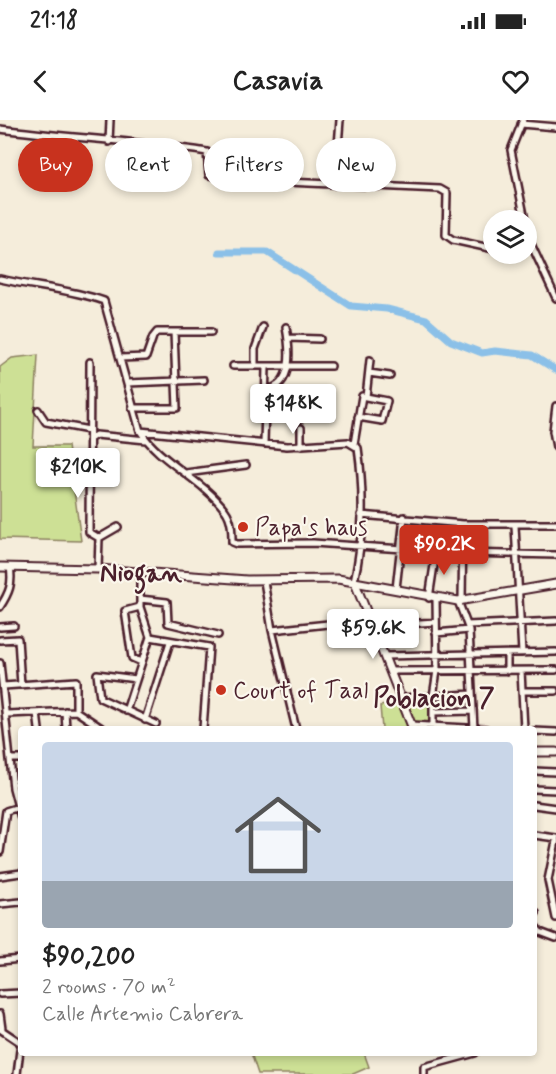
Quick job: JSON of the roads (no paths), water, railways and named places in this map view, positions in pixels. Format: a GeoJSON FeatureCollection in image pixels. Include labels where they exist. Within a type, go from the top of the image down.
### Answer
{"type":"FeatureCollection","features":[{"type":"Feature","properties":{"kind":"main road"},"geometry":{"type":"LineString","coordinates":[[0,567],[98,569],[264,581],[322,578],[460,601],[517,589],[556,584]]}},
{"type":"Feature","properties":{"kind":"main road"},"geometry":{"type":"LineString","coordinates":[[354,582],[412,726]]}},
{"type":"Feature","properties":{"kind":"main road"},"geometry":{"type":"LineString","coordinates":[[537,752],[556,752]]}},
{"type":"Feature","properties":{"kind":"street"},"geometry":{"type":"LineString","coordinates":[[109,138],[110,120]]}},
{"type":"Feature","properties":{"kind":"street"},"geometry":{"type":"LineString","coordinates":[[339,138],[340,120]]}},
{"type":"Feature","properties":{"kind":"street"},"geometry":{"type":"LineString","coordinates":[[523,210],[511,150],[522,122],[556,127]]}},
{"type":"Feature","properties":{"kind":"street"},"geometry":{"type":"LineString","coordinates":[[0,129],[105,142]]}},
{"type":"Feature","properties":{"kind":"street"},"geometry":{"type":"LineString","coordinates":[[192,150],[207,152],[209,174],[265,181],[316,183]]}},
{"type":"Feature","properties":{"kind":"street"},"geometry":{"type":"LineString","coordinates":[[396,187],[440,189],[447,193],[446,235],[453,240],[483,247]]}},
{"type":"Feature","properties":{"kind":"street"},"geometry":{"type":"LineString","coordinates":[[537,260],[556,297]]}},
{"type":"Feature","properties":{"kind":"street"},"geometry":{"type":"LineString","coordinates":[[0,279],[39,288],[84,294],[104,301],[140,431],[146,440],[186,473],[226,511],[232,529],[232,542],[237,544],[360,545],[436,552],[556,555]]}},
{"type":"Feature","properties":{"kind":"street"},"geometry":{"type":"LineString","coordinates":[[255,366],[255,349],[264,327]]}},
{"type":"Feature","properties":{"kind":"street"},"geometry":{"type":"LineString","coordinates":[[266,390],[275,388],[283,382],[287,366],[286,327]]}},
{"type":"Feature","properties":{"kind":"street"},"geometry":{"type":"LineString","coordinates":[[120,358],[146,357],[157,332],[211,332]]}},
{"type":"Feature","properties":{"kind":"street"},"geometry":{"type":"LineString","coordinates":[[132,408],[177,408],[178,381],[174,332]]}},
{"type":"Feature","properties":{"kind":"street"},"geometry":{"type":"LineString","coordinates":[[288,338],[320,339]]}},
{"type":"Feature","properties":{"kind":"street"},"geometry":{"type":"LineString","coordinates":[[366,397],[370,360]]}},
{"type":"Feature","properties":{"kind":"street"},"geometry":{"type":"LineString","coordinates":[[90,362],[89,430],[92,438],[89,532],[99,538]]}},
{"type":"Feature","properties":{"kind":"street"},"geometry":{"type":"LineString","coordinates":[[233,366],[331,366]]}},
{"type":"Feature","properties":{"kind":"street"},"geometry":{"type":"LineString","coordinates":[[264,444],[266,367]]}},
{"type":"Feature","properties":{"kind":"street"},"geometry":{"type":"LineString","coordinates":[[369,373],[390,376]]}},
{"type":"Feature","properties":{"kind":"street"},"geometry":{"type":"LineString","coordinates":[[127,383],[204,380]]}},
{"type":"Feature","properties":{"kind":"street"},"geometry":{"type":"LineString","coordinates":[[354,444],[358,417],[362,396],[387,401],[382,421],[358,417]]}},
{"type":"Feature","properties":{"kind":"street"},"geometry":{"type":"LineString","coordinates":[[556,406],[553,430],[556,447]]}},
{"type":"Feature","properties":{"kind":"street"},"geometry":{"type":"LineString","coordinates":[[38,410],[46,423],[89,430]]}},
{"type":"Feature","properties":{"kind":"street"},"geometry":{"type":"LineString","coordinates":[[301,428],[302,446]]}},
{"type":"Feature","properties":{"kind":"street"},"geometry":{"type":"LineString","coordinates":[[140,431],[264,444],[302,446],[339,442],[354,444],[358,448],[360,457],[361,514],[360,545],[354,582]]}},
{"type":"Feature","properties":{"kind":"street"},"geometry":{"type":"LineString","coordinates":[[92,438],[96,435],[146,440]]}},
{"type":"Feature","properties":{"kind":"street"},"geometry":{"type":"LineString","coordinates":[[186,473],[246,465]]}},
{"type":"Feature","properties":{"kind":"street"},"geometry":{"type":"LineString","coordinates":[[361,514],[463,524],[515,526],[556,524]]}},
{"type":"Feature","properties":{"kind":"street"},"geometry":{"type":"LineString","coordinates":[[396,590],[404,517]]}},
{"type":"Feature","properties":{"kind":"street"},"geometry":{"type":"LineString","coordinates":[[463,524],[460,601],[468,627],[474,726]]}},
{"type":"Feature","properties":{"kind":"street"},"geometry":{"type":"LineString","coordinates":[[515,526],[522,653]]}},
{"type":"Feature","properties":{"kind":"street"},"geometry":{"type":"LineString","coordinates":[[99,538],[118,527]]}},
{"type":"Feature","properties":{"kind":"street"},"geometry":{"type":"LineString","coordinates":[[98,569],[99,538]]}},
{"type":"Feature","properties":{"kind":"street"},"geometry":{"type":"LineString","coordinates":[[436,552],[433,598],[437,671],[433,696],[433,726],[444,726]]}},
{"type":"Feature","properties":{"kind":"street"},"geometry":{"type":"LineString","coordinates":[[0,607],[8,598],[12,579],[10,567]]}},
{"type":"Feature","properties":{"kind":"street"},"geometry":{"type":"LineString","coordinates":[[126,711],[150,637],[140,607],[140,572]]}},
{"type":"Feature","properties":{"kind":"street"},"geometry":{"type":"LineString","coordinates":[[264,581],[272,630],[295,726]]}},
{"type":"Feature","properties":{"kind":"street"},"geometry":{"type":"LineString","coordinates":[[140,599],[167,602],[168,622],[218,635]]}},
{"type":"Feature","properties":{"kind":"street"},"geometry":{"type":"LineString","coordinates":[[140,607],[125,611],[132,658],[141,662]]}},
{"type":"Feature","properties":{"kind":"street"},"geometry":{"type":"LineString","coordinates":[[272,630],[347,622],[369,617]]}},
{"type":"Feature","properties":{"kind":"street"},"geometry":{"type":"LineString","coordinates":[[436,633],[468,627],[556,621]]}},
{"type":"Feature","properties":{"kind":"street"},"geometry":{"type":"LineString","coordinates":[[373,626],[436,622]]}},
{"type":"Feature","properties":{"kind":"street"},"geometry":{"type":"LineString","coordinates":[[0,627],[14,626]]}},
{"type":"Feature","properties":{"kind":"street"},"geometry":{"type":"LineString","coordinates":[[193,643],[195,630]]}},
{"type":"Feature","properties":{"kind":"street"},"geometry":{"type":"LineString","coordinates":[[150,637],[209,647],[203,726]]}},
{"type":"Feature","properties":{"kind":"street"},"geometry":{"type":"LineString","coordinates":[[0,640],[18,639],[21,685]]}},
{"type":"Feature","properties":{"kind":"street"},"geometry":{"type":"LineString","coordinates":[[146,720],[170,642]]}},
{"type":"Feature","properties":{"kind":"street"},"geometry":{"type":"LineString","coordinates":[[385,656],[556,652]]}},
{"type":"Feature","properties":{"kind":"street"},"geometry":{"type":"LineString","coordinates":[[507,654],[507,671]]}},
{"type":"Feature","properties":{"kind":"street"},"geometry":{"type":"LineString","coordinates":[[0,663],[14,788],[18,803]]}},
{"type":"Feature","properties":{"kind":"street"},"geometry":{"type":"LineString","coordinates":[[391,671],[556,670]]}},
{"type":"Feature","properties":{"kind":"street"},"geometry":{"type":"LineString","coordinates":[[521,671],[524,726]]}},
{"type":"Feature","properties":{"kind":"street"},"geometry":{"type":"LineString","coordinates":[[136,680],[97,674],[100,698],[156,724]]}},
{"type":"Feature","properties":{"kind":"street"},"geometry":{"type":"LineString","coordinates":[[3,686],[76,681],[76,711],[91,726]]}},
{"type":"Feature","properties":{"kind":"street"},"geometry":{"type":"LineString","coordinates":[[522,691],[556,691]]}},
{"type":"Feature","properties":{"kind":"street"},"geometry":{"type":"LineString","coordinates":[[401,698],[472,694]]}},
{"type":"Feature","properties":{"kind":"street"},"geometry":{"type":"LineString","coordinates":[[65,711],[66,726]]}},
{"type":"Feature","properties":{"kind":"street"},"geometry":{"type":"LineString","coordinates":[[7,714],[76,711]]}},
{"type":"Feature","properties":{"kind":"street"},"geometry":{"type":"LineString","coordinates":[[433,712],[473,711]]}},
{"type":"Feature","properties":{"kind":"street"},"geometry":{"type":"LineString","coordinates":[[37,713],[39,726]]}},
{"type":"Feature","properties":{"kind":"street"},"geometry":{"type":"LineString","coordinates":[[537,731],[556,732]]}},
{"type":"Feature","properties":{"kind":"street"},"geometry":{"type":"LineString","coordinates":[[11,759],[18,759]]}},
{"type":"Feature","properties":{"kind":"street"},"geometry":{"type":"LineString","coordinates":[[537,771],[556,772]]}},
{"type":"Feature","properties":{"kind":"street"},"geometry":{"type":"LineString","coordinates":[[537,789],[556,790]]}},
{"type":"Feature","properties":{"kind":"street"},"geometry":{"type":"LineString","coordinates":[[537,805],[556,808]]}},
{"type":"Feature","properties":{"kind":"street"},"geometry":{"type":"LineString","coordinates":[[0,852],[6,811],[18,807]]}},
{"type":"Feature","properties":{"kind":"street"},"geometry":{"type":"LineString","coordinates":[[537,836],[556,840],[548,880],[556,918]]}},
{"type":"Feature","properties":{"kind":"street"},"geometry":{"type":"LineString","coordinates":[[0,876],[18,873]]}},
{"type":"Feature","properties":{"kind":"street"},"geometry":{"type":"LineString","coordinates":[[0,904],[18,902]]}},
{"type":"Feature","properties":{"kind":"street"},"geometry":{"type":"LineString","coordinates":[[537,928],[546,936],[556,938]]}},
{"type":"Feature","properties":{"kind":"street"},"geometry":{"type":"LineString","coordinates":[[0,961],[18,959]]}},
{"type":"Feature","properties":{"kind":"street"},"geometry":{"type":"LineString","coordinates":[[0,994],[18,993]]}},
{"type":"Feature","properties":{"kind":"street"},"geometry":{"type":"LineString","coordinates":[[0,1014],[1,1029],[18,1041]]}},
{"type":"Feature","properties":{"kind":"street"},"geometry":{"type":"LineString","coordinates":[[17,1074],[19,1056]]}},
{"type":"Feature","properties":{"kind":"street"},"geometry":{"type":"LineString","coordinates":[[424,1074],[424,1067],[464,1056]]}},
{"type":"Feature","properties":{"kind":"waterway"},"geometry":{"type":"LineString","coordinates":[[219,252],[267,252],[351,306],[387,309],[426,319],[451,341],[482,353],[495,351],[532,355],[556,370]]}},
{"type":"Feature","properties":{"kind":"place","name":"Papa's haus"},"geometry":{"type":"Point","coordinates":[243,527]}},
{"type":"Feature","properties":{"kind":"place","name":"Court of Taal"},"geometry":{"type":"Point","coordinates":[221,690]}},
{"type":"Feature","properties":{"kind":"district","name":"Niogan"},"geometry":{"type":"Point","coordinates":[141,572]}},
{"type":"Feature","properties":{"kind":"district","name":"Poblacion 7"},"geometry":{"type":"Point","coordinates":[434,697]}}]}
